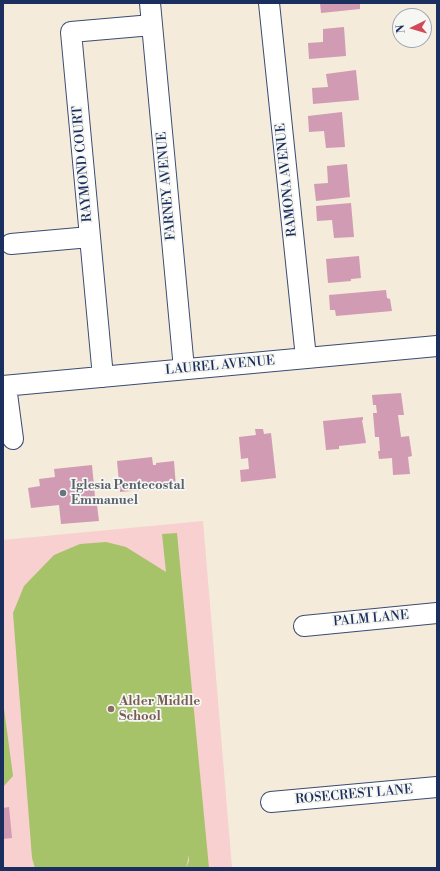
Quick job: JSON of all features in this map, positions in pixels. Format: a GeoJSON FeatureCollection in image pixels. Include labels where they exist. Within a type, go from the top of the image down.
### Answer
{"type":"FeatureCollection","features":[{"type":"Feature","properties":{"kind":"street","name":"FARNEY AVENUE"},"geometry":{"type":"LineString","coordinates":[[150,3],[184,369]]}},
{"type":"Feature","properties":{"kind":"street","name":"RAMONA AVENUE"},"geometry":{"type":"LineString","coordinates":[[269,3],[306,358]]}},
{"type":"Feature","properties":{"kind":"street","name":"RAYMOND COURT"},"geometry":{"type":"LineString","coordinates":[[103,377],[71,32],[152,25]]}},
{"type":"Feature","properties":{"kind":"street"},"geometry":{"type":"LineString","coordinates":[[11,244],[90,237]]}},
{"type":"Feature","properties":{"kind":"street","name":"LAUREL AVENUE"},"geometry":{"type":"LineString","coordinates":[[5,386],[437,346]]}},
{"type":"Feature","properties":{"kind":"street"},"geometry":{"type":"LineString","coordinates":[[5,386],[13,439]]}},
{"type":"Feature","properties":{"kind":"street","name":"PALM LANE"},"geometry":{"type":"LineString","coordinates":[[304,626],[437,613]]}},
{"type":"Feature","properties":{"kind":"street","name":"ROSECREST LANE"},"geometry":{"type":"LineString","coordinates":[[271,802],[437,787]]}},
{"type":"Feature","properties":{"kind":"shaded area","name":"Alder Middle School"},"geometry":{"type":"Polygon","coordinates":[[[203,521],[232,868],[3,868],[3,540],[203,521]]]}},
{"type":"Feature","properties":{"kind":"green space","name":"Alder Middle School"},"geometry":{"type":"Polygon","coordinates":[[[177,533],[209,868],[186,868],[35,868],[32,858],[13,613],[24,586],[54,555],[80,544],[106,542],[126,547],[166,572],[162,534],[177,533]]]}},
{"type":"Feature","properties":{"kind":"green space"},"geometry":{"type":"Polygon","coordinates":[[[3,701],[13,776],[3,787],[3,701]]]}},
{"type":"Feature","properties":{"kind":"building"},"geometry":{"type":"Polygon","coordinates":[[[320,3],[360,3],[360,9],[321,13],[320,3]]]}},
{"type":"Feature","properties":{"kind":"building"},"geometry":{"type":"Polygon","coordinates":[[[344,27],[346,56],[309,59],[308,43],[323,42],[323,29],[344,27]]]}},
{"type":"Feature","properties":{"kind":"building"},"geometry":{"type":"Polygon","coordinates":[[[356,70],[359,100],[313,104],[312,88],[328,87],[326,74],[356,70]]]}},
{"type":"Feature","properties":{"kind":"building"},"geometry":{"type":"Polygon","coordinates":[[[342,112],[345,147],[326,148],[324,131],[309,132],[308,116],[342,112]]]}},
{"type":"Feature","properties":{"kind":"building"},"geometry":{"type":"Polygon","coordinates":[[[347,164],[350,197],[316,201],[314,184],[328,183],[327,166],[347,164]]]}},
{"type":"Feature","properties":{"kind":"building"},"geometry":{"type":"Polygon","coordinates":[[[351,203],[354,237],[334,238],[332,220],[317,221],[316,206],[351,203]]]}},
{"type":"Feature","properties":{"kind":"building"},"geometry":{"type":"Polygon","coordinates":[[[359,256],[361,278],[351,279],[351,281],[328,283],[326,259],[359,256]]]}},
{"type":"Feature","properties":{"kind":"building"},"geometry":{"type":"Polygon","coordinates":[[[386,290],[387,298],[390,299],[392,311],[336,316],[335,310],[330,310],[329,295],[386,290]]]}},
{"type":"Feature","properties":{"kind":"building"},"geometry":{"type":"Polygon","coordinates":[[[401,393],[404,415],[398,415],[401,437],[409,436],[412,456],[408,457],[410,474],[393,475],[392,458],[379,459],[379,437],[375,437],[373,413],[377,413],[376,405],[373,405],[372,395],[401,393]]]}},
{"type":"Feature","properties":{"kind":"building"},"geometry":{"type":"Polygon","coordinates":[[[363,417],[362,420],[366,443],[339,446],[339,449],[326,450],[323,421],[363,417]]]}},
{"type":"Feature","properties":{"kind":"building"},"geometry":{"type":"Polygon","coordinates":[[[255,429],[263,429],[264,434],[271,433],[276,478],[241,482],[240,470],[249,469],[248,458],[241,459],[239,437],[256,435],[255,429]]]}},
{"type":"Feature","properties":{"kind":"building"},"geometry":{"type":"Polygon","coordinates":[[[152,457],[153,465],[156,465],[156,463],[174,461],[176,487],[120,492],[117,461],[152,457]]]}},
{"type":"Feature","properties":{"kind":"building"},"geometry":{"type":"Polygon","coordinates":[[[92,465],[99,521],[61,524],[59,505],[31,508],[28,488],[40,486],[39,479],[55,477],[54,469],[92,465]]]}},
{"type":"Feature","properties":{"kind":"building"},"geometry":{"type":"Polygon","coordinates":[[[9,807],[12,838],[3,839],[3,808],[9,807]]]}},
{"type":"Feature","properties":{"kind":"place","name":"Iglesia Pentecostal Emmanuel"},"geometry":{"type":"Point","coordinates":[63,493]}},
{"type":"Feature","properties":{"kind":"place","name":"Alder Middle School"},"geometry":{"type":"Point","coordinates":[111,709]}}]}
